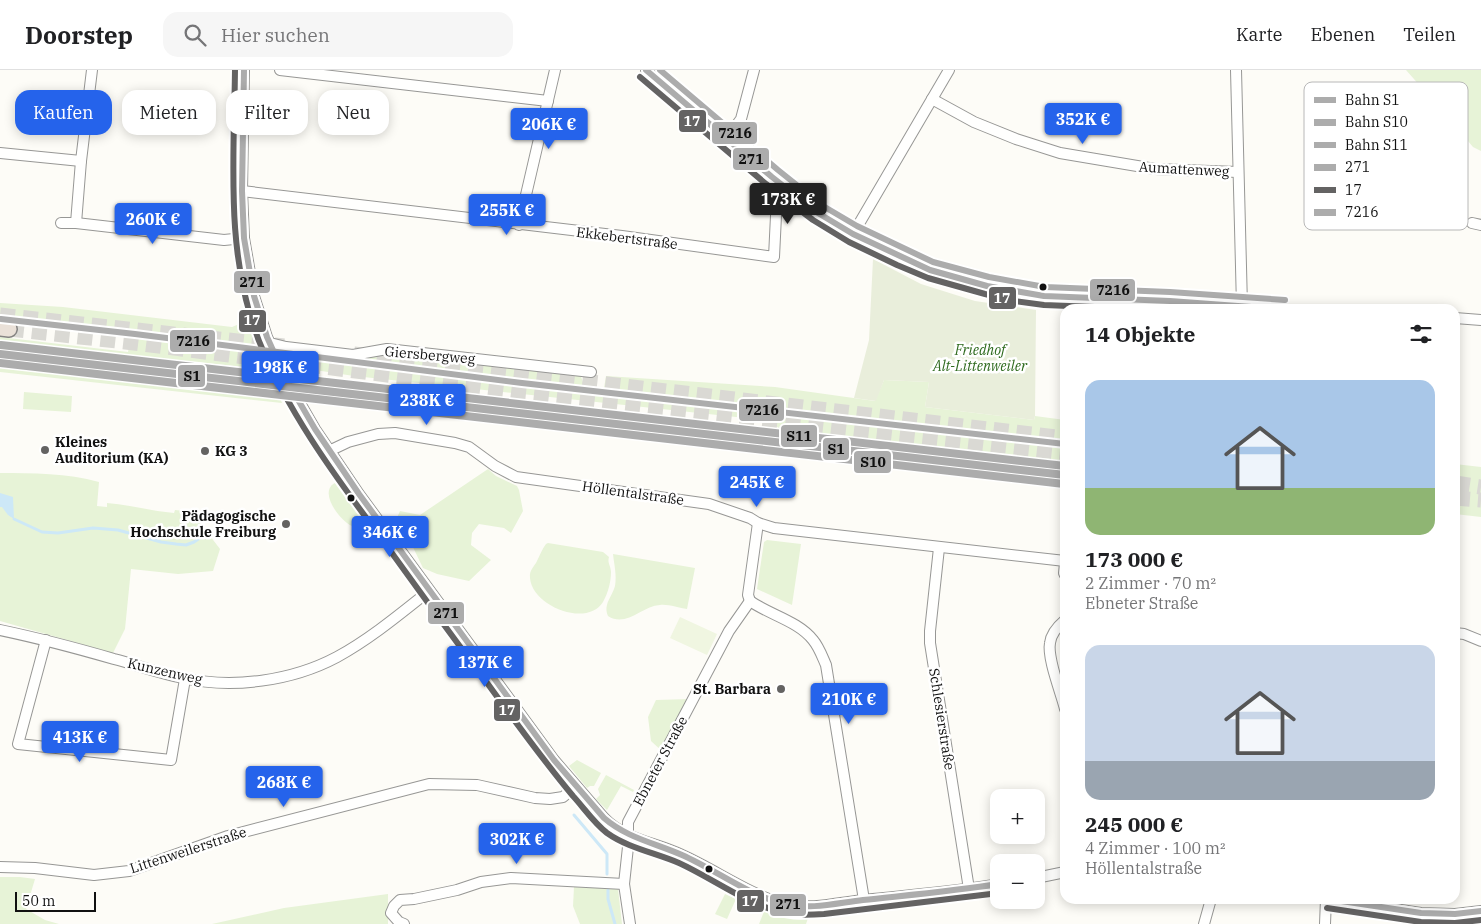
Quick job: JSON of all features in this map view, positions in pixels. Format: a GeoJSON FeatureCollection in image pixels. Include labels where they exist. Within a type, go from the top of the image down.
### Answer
{"type":"FeatureCollection","features":[{"type":"Feature","properties":{"kind":"street"},"geometry":{"type":"LineString","coordinates":[[76,223],[92,70]]}},
{"type":"Feature","properties":{"kind":"street"},"geometry":{"type":"LineString","coordinates":[[244,70],[242,191],[244,238],[254,296],[270,343],[291,387],[329,451],[513,706],[576,786],[612,827],[628,836],[671,850],[762,896],[785,904],[826,905],[990,886]]}},
{"type":"Feature","properties":{"kind":"street"},"geometry":{"type":"LineString","coordinates":[[280,70],[548,101]]}},
{"type":"Feature","properties":{"kind":"street"},"geometry":{"type":"LineString","coordinates":[[519,225],[555,70]]}},
{"type":"Feature","properties":{"kind":"street"},"geometry":{"type":"LineString","coordinates":[[646,70],[784,187],[818,213],[853,234],[930,270],[958,279],[1016,292],[1055,297],[1121,298],[1212,304]]}},
{"type":"Feature","properties":{"kind":"street"},"geometry":{"type":"LineString","coordinates":[[727,138],[741,119],[754,70]]}},
{"type":"Feature","properties":{"kind":"street"},"geometry":{"type":"LineString","coordinates":[[853,234],[949,70]]}},
{"type":"Feature","properties":{"kind":"street"},"geometry":{"type":"LineString","coordinates":[[1236,70],[1242,304]]}},
{"type":"Feature","properties":{"kind":"street","name":"Aumattenweg"},"geometry":{"type":"LineString","coordinates":[[932,99],[974,122],[1016,139],[1060,153],[1154,169],[1238,172]]}},
{"type":"Feature","properties":{"kind":"street"},"geometry":{"type":"LineString","coordinates":[[0,153],[81,161]]}},
{"type":"Feature","properties":{"kind":"street","name":"Ekkebertstraße"},"geometry":{"type":"LineString","coordinates":[[242,191],[774,257],[777,195],[784,187]]}},
{"type":"Feature","properties":{"kind":"street"},"geometry":{"type":"LineString","coordinates":[[61,222],[224,240],[244,238]]}},
{"type":"Feature","properties":{"kind":"street"},"geometry":{"type":"LineString","coordinates":[[1460,318],[1481,320]]}},
{"type":"Feature","properties":{"kind":"street","name":"Giersbergweg"},"geometry":{"type":"LineString","coordinates":[[270,343],[286,347],[353,355],[387,349],[592,372]]}},
{"type":"Feature","properties":{"kind":"street","name":"Höllentalstraße"},"geometry":{"type":"LineString","coordinates":[[329,451],[348,442],[378,434],[395,433],[469,447],[516,477],[710,504],[774,528],[1060,561]]}},
{"type":"Feature","properties":{"kind":"street"},"geometry":{"type":"LineString","coordinates":[[758,523],[748,595],[750,601],[760,608],[806,632],[814,641],[826,665],[864,900]]}},
{"type":"Feature","properties":{"kind":"street","name":"Schlesierstraße"},"geometry":{"type":"LineString","coordinates":[[939,548],[930,643],[969,889]]}},
{"type":"Feature","properties":{"kind":"street","name":"Kunzenweg"},"geometry":{"type":"LineString","coordinates":[[0,630],[46,640],[185,679],[215,682],[254,681],[288,677],[337,657],[372,635],[430,591]]}},
{"type":"Feature","properties":{"kind":"street","name":"Ebneter Straße"},"geometry":{"type":"LineString","coordinates":[[630,924],[624,884],[628,822],[729,631],[750,601]]}},
{"type":"Feature","properties":{"kind":"street"},"geometry":{"type":"LineString","coordinates":[[1060,625],[1054,631],[1050,643],[1050,656],[1060,691]]}},
{"type":"Feature","properties":{"kind":"street"},"geometry":{"type":"LineString","coordinates":[[1460,634],[1481,641]]}},
{"type":"Feature","properties":{"kind":"street"},"geometry":{"type":"LineString","coordinates":[[46,640],[18,744],[171,760],[185,679]]}},
{"type":"Feature","properties":{"kind":"street","name":"Littenweilerstraße"},"geometry":{"type":"LineString","coordinates":[[0,867],[35,868],[94,875],[129,871],[228,836],[429,784],[476,785],[535,798],[550,799],[563,797],[576,786]]}},
{"type":"Feature","properties":{"kind":"street"},"geometry":{"type":"LineString","coordinates":[[1045,876],[1060,873]]}},
{"type":"Feature","properties":{"kind":"street"},"geometry":{"type":"LineString","coordinates":[[404,924],[399,922],[391,913],[394,906],[400,900],[457,890],[482,882],[511,878],[624,884]]}},
{"type":"Feature","properties":{"kind":"street"},"geometry":{"type":"LineString","coordinates":[[1204,924],[1210,904]]}},
{"type":"Feature","properties":{"kind":"street"},"geometry":{"type":"LineString","coordinates":[[1325,924],[1327,904]]}},
{"type":"Feature","properties":{"kind":"street"},"geometry":{"type":"LineString","coordinates":[[1361,904],[1455,919],[1481,911]]}},
{"type":"Feature","properties":{"kind":"green space"},"geometry":{"type":"Polygon","coordinates":[[[1406,70],[1481,70],[1481,151],[1473,147],[1468,141],[1468,82],[1417,82],[1406,70]]]}},
{"type":"Feature","properties":{"kind":"green space","name":"Friedhof Alt-Littenweiler"},"geometry":{"type":"Polygon","coordinates":[[[873,259],[921,284],[975,301],[1036,310],[1034,420],[925,407],[929,382],[884,380],[876,401],[854,398],[869,340],[873,259]]]}},
{"type":"Feature","properties":{"kind":"green space"},"geometry":{"type":"Polygon","coordinates":[[[0,303],[63,307],[232,327],[239,324],[244,316],[267,369],[0,343],[0,337],[128,352],[131,336],[0,321],[0,303]]]}},
{"type":"Feature","properties":{"kind":"green space"},"geometry":{"type":"Polygon","coordinates":[[[292,352],[388,353],[580,374],[584,385],[604,388],[606,376],[775,387],[875,401],[884,380],[929,382],[925,407],[1034,420],[1035,416],[1060,419],[1060,463],[779,428],[765,420],[354,376],[297,366],[292,352]]]}},
{"type":"Feature","properties":{"kind":"green space"},"geometry":{"type":"Polygon","coordinates":[[[0,361],[278,393],[282,403],[0,372],[0,361]]]}},
{"type":"Feature","properties":{"kind":"green space"},"geometry":{"type":"Polygon","coordinates":[[[24,392],[72,396],[71,412],[23,409],[24,392]]]}},
{"type":"Feature","properties":{"kind":"green space"},"geometry":{"type":"Polygon","coordinates":[[[1460,465],[1481,467],[1481,517],[1460,515],[1460,465]]]}},
{"type":"Feature","properties":{"kind":"green space"},"geometry":{"type":"Polygon","coordinates":[[[488,469],[496,476],[517,486],[519,490],[523,511],[511,533],[504,528],[479,524],[472,533],[471,545],[491,560],[469,581],[437,574],[423,568],[410,541],[397,522],[395,522],[400,511],[420,515],[488,469]]]}},
{"type":"Feature","properties":{"kind":"green space"},"geometry":{"type":"Polygon","coordinates":[[[0,473],[50,474],[87,479],[99,482],[97,506],[107,507],[107,503],[174,513],[175,510],[185,511],[185,514],[194,515],[220,549],[213,571],[178,574],[131,569],[125,629],[113,653],[0,621],[0,473]]]}},
{"type":"Feature","properties":{"kind":"green space"},"geometry":{"type":"Polygon","coordinates":[[[337,482],[371,527],[366,529],[352,526],[336,512],[329,498],[329,492],[331,486],[337,482]]]}},
{"type":"Feature","properties":{"kind":"green space"},"geometry":{"type":"Polygon","coordinates":[[[767,540],[801,544],[792,605],[757,589],[764,542],[767,540]]]}},
{"type":"Feature","properties":{"kind":"green space"},"geometry":{"type":"Polygon","coordinates":[[[548,543],[603,552],[609,557],[608,561],[611,572],[609,587],[603,602],[595,610],[585,613],[573,613],[561,610],[550,605],[533,588],[530,573],[543,548],[548,543]]]}},
{"type":"Feature","properties":{"kind":"green space"},"geometry":{"type":"Polygon","coordinates":[[[613,554],[695,568],[687,609],[660,605],[653,606],[628,618],[615,619],[608,616],[607,604],[616,582],[613,554]]]}},
{"type":"Feature","properties":{"kind":"green space"},"geometry":{"type":"Polygon","coordinates":[[[680,617],[717,634],[707,655],[670,638],[680,617]]]}},
{"type":"Feature","properties":{"kind":"green space"},"geometry":{"type":"Polygon","coordinates":[[[690,699],[663,752],[651,741],[648,717],[656,700],[690,699]]]}},
{"type":"Feature","properties":{"kind":"green space"},"geometry":{"type":"Polygon","coordinates":[[[577,760],[601,773],[594,786],[587,788],[569,766],[577,760]]]}},
{"type":"Feature","properties":{"kind":"green space"},"geometry":{"type":"Polygon","coordinates":[[[606,775],[634,790],[633,792],[621,786],[607,810],[596,799],[600,795],[598,789],[606,775]]]}},
{"type":"Feature","properties":{"kind":"green space"},"geometry":{"type":"Polygon","coordinates":[[[0,877],[35,879],[26,909],[45,920],[59,924],[0,924],[0,877]]]}},
{"type":"Feature","properties":{"kind":"green space"},"geometry":{"type":"Polygon","coordinates":[[[574,887],[618,889],[622,924],[580,924],[573,906],[574,887]]]}},
{"type":"Feature","properties":{"kind":"green space"},"geometry":{"type":"Polygon","coordinates":[[[388,894],[388,924],[212,924],[284,908],[388,894]]]}},
{"type":"Feature","properties":{"kind":"green space"},"geometry":{"type":"Polygon","coordinates":[[[725,894],[736,899],[727,919],[715,914],[725,894]]]}},
{"type":"Feature","properties":{"kind":"green space"},"geometry":{"type":"Polygon","coordinates":[[[765,909],[786,915],[808,918],[806,924],[759,924],[765,909]]]}},
{"type":"Feature","properties":{"kind":"water"},"geometry":{"type":"Polygon","coordinates":[[[0,493],[13,497],[14,519],[0,507],[0,493]]]}},
{"type":"Feature","properties":{"kind":"waterway"},"geometry":{"type":"LineString","coordinates":[[14,519],[42,532],[58,533],[93,528],[118,530],[161,542],[186,545],[207,533]]}},
{"type":"Feature","properties":{"kind":"waterway"},"geometry":{"type":"LineString","coordinates":[[574,815],[607,854],[607,874]]}},
{"type":"Feature","properties":{"kind":"waterway"},"geometry":{"type":"LineString","coordinates":[[608,890],[608,899],[615,924]]}},
{"type":"Feature","properties":{"kind":"tunnel"},"geometry":{"type":"LineString","coordinates":[[0,315],[284,346]]}},
{"type":"Feature","properties":{"kind":"tunnel"},"geometry":{"type":"LineString","coordinates":[[9,329],[521,392],[1060,452]]}},
{"type":"Feature","properties":{"kind":"tunnel"},"geometry":{"type":"LineString","coordinates":[[354,354],[1060,437]]}},
{"type":"Feature","properties":{"kind":"tunnel"},"geometry":{"type":"LineString","coordinates":[[1460,484],[1481,487]]}},
{"type":"Feature","properties":{"kind":"tunnel"},"geometry":{"type":"LineString","coordinates":[[1460,498],[1481,500]]}},
{"type":"Feature","properties":{"kind":"rail line","name":"S11"},"geometry":{"type":"LineString","coordinates":[[1,345],[1060,465]]}},
{"type":"Feature","properties":{"kind":"rail line","name":"S1"},"geometry":{"type":"LineString","coordinates":[[0,354],[1060,474]]}},
{"type":"Feature","properties":{"kind":"rail line","name":"S10"},"geometry":{"type":"LineString","coordinates":[[0,363],[1060,484]]}},
{"type":"Feature","properties":{"kind":"transit line","name":"17"},"geometry":{"type":"LineString","coordinates":[[235,70],[233,173],[236,241],[248,308],[270,367],[297,416],[343,486],[528,739],[593,820],[607,833],[624,843],[679,863],[757,904],[790,914],[824,914],[990,894]]}},
{"type":"Feature","properties":{"kind":"transit line","name":"271"},"geometry":{"type":"LineString","coordinates":[[244,70],[242,191],[244,238],[254,296],[267,337],[286,379],[315,429],[359,494],[554,760],[604,818],[622,831],[695,861],[758,895],[794,906],[824,905],[990,885]]}},
{"type":"Feature","properties":{"kind":"transit line","name":"271"},"geometry":{"type":"LineString","coordinates":[[646,70],[772,177],[818,213],[853,234],[930,270],[987,286],[1044,296],[1211,304]]}},
{"type":"Feature","properties":{"kind":"transit line","name":"7216"},"geometry":{"type":"LineString","coordinates":[[660,70],[823,206],[857,226],[933,262],[989,277],[1045,287],[1170,292],[1285,300]]}},
{"type":"Feature","properties":{"kind":"transit line","name":"17"},"geometry":{"type":"LineString","coordinates":[[640,77],[766,184],[813,220],[849,242],[928,278],[1014,301],[1060,306]]}},
{"type":"Feature","properties":{"kind":"transit line","name":"7216"},"geometry":{"type":"LineString","coordinates":[[1,319],[522,383],[1060,443]]}},
{"type":"Feature","properties":{"kind":"transit line","name":"271"},"geometry":{"type":"LineString","coordinates":[[1361,904],[1421,913],[1455,914],[1481,911]]}},
{"type":"Feature","properties":{"kind":"transit line","name":"17"},"geometry":{"type":"LineString","coordinates":[[1327,908],[1421,922],[1455,923],[1481,920]]}},
{"type":"Feature","properties":{"kind":"place","name":"Kleines Auditorium (KA)"},"geometry":{"type":"Point","coordinates":[45,450]}},
{"type":"Feature","properties":{"kind":"place","name":"KG 3"},"geometry":{"type":"Point","coordinates":[205,451]}},
{"type":"Feature","properties":{"kind":"place","name":"Pädagogische Hochschule Freiburg"},"geometry":{"type":"Point","coordinates":[286,524]}},
{"type":"Feature","properties":{"kind":"place","name":"St. Barbara"},"geometry":{"type":"Point","coordinates":[781,689]}}]}
